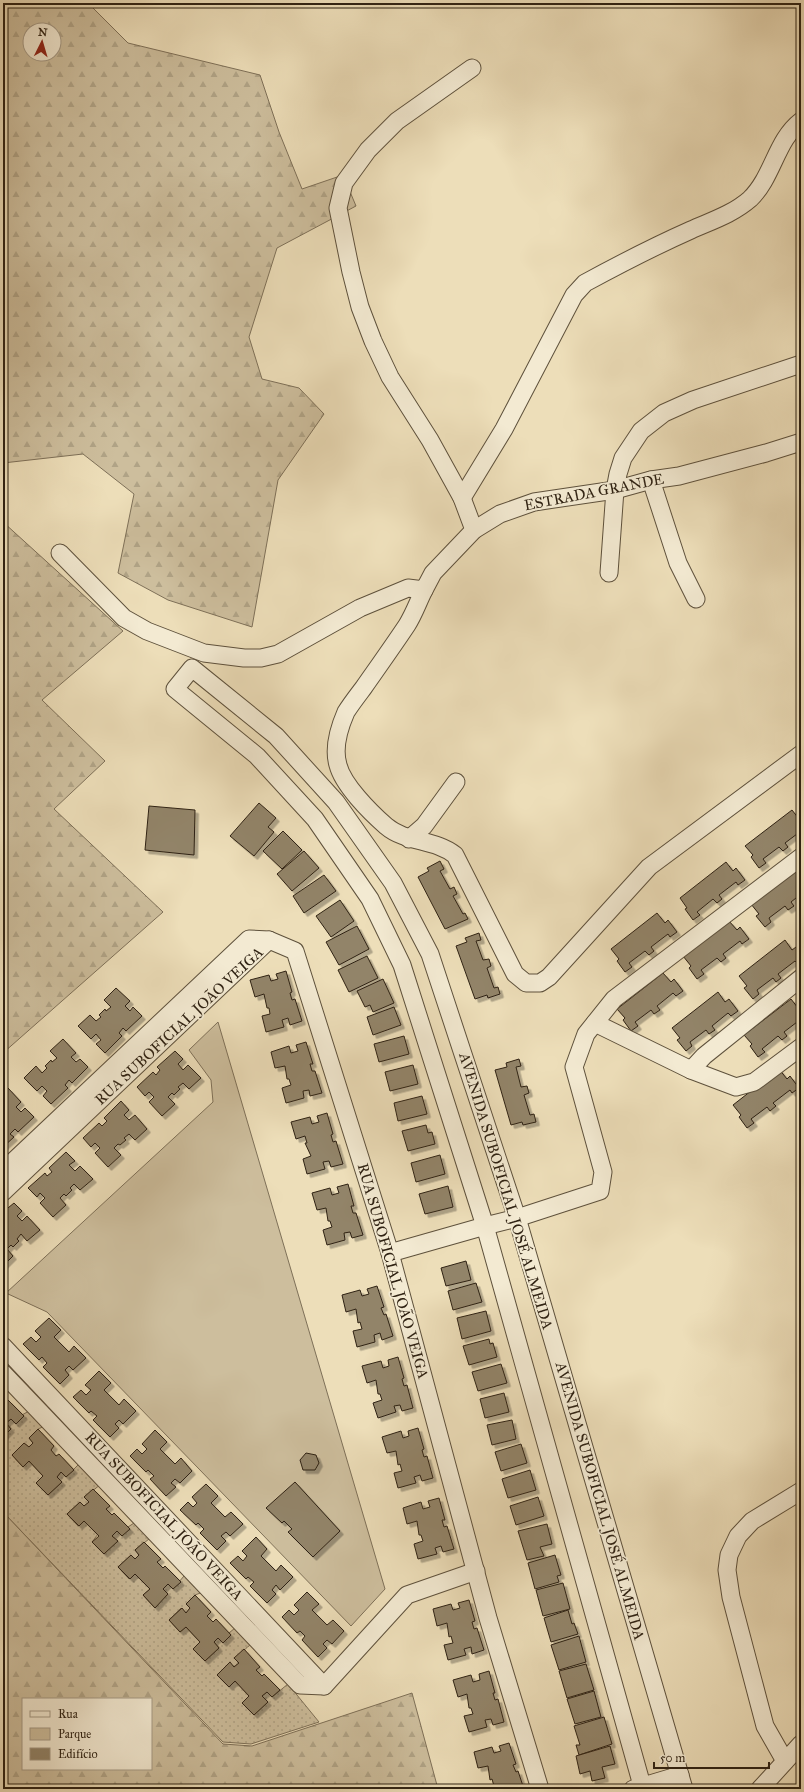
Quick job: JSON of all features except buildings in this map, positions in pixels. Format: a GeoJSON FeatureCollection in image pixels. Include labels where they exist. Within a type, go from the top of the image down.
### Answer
{"type":"FeatureCollection","features":[{"type":"Feature","properties":{"kind":"street"},"geometry":{"type":"LineString","coordinates":[[472,68],[397,121],[368,150],[344,183],[338,208],[350,272],[360,307],[373,341],[390,377],[430,440],[462,498],[474,530]]}},
{"type":"Feature","properties":{"kind":"street"},"geometry":{"type":"LineString","coordinates":[[462,498],[504,429],[574,295],[585,283],[692,230],[726,216],[750,198],[767,177],[791,130],[801,121]]}},
{"type":"Feature","properties":{"kind":"street"},"geometry":{"type":"LineString","coordinates":[[609,573],[615,490],[623,458],[641,431],[664,413],[693,400],[801,364]]}},
{"type":"Feature","properties":{"kind":"street","name":"ESTRADA GRANDE"},"geometry":{"type":"LineString","coordinates":[[801,442],[766,453],[679,476],[651,480],[615,490],[534,502],[500,514],[474,530],[433,573],[408,624],[347,712],[338,738],[336,751],[342,778],[350,789],[387,826],[408,839],[449,850],[455,855],[515,974],[526,983],[540,983],[549,977],[648,867],[801,754]]}},
{"type":"Feature","properties":{"kind":"street"},"geometry":{"type":"LineString","coordinates":[[651,480],[678,563],[696,599]]}},
{"type":"Feature","properties":{"kind":"street"},"geometry":{"type":"LineString","coordinates":[[60,554],[124,618],[147,631],[204,653],[244,658],[261,658],[278,654],[360,608],[408,588],[424,590]]}},
{"type":"Feature","properties":{"kind":"street","name":"AVENIDA SUBOFICIAL JOSÉ ALMEIDA"},"geometry":{"type":"LineString","coordinates":[[639,1788],[485,1226],[402,965],[370,899],[315,819],[257,756],[175,689],[192,668],[276,736],[336,802],[393,883],[430,954],[517,1218],[682,1782]]}},
{"type":"Feature","properties":{"kind":"street"},"geometry":{"type":"LineString","coordinates":[[408,839],[424,826],[456,782]]}},
{"type":"Feature","properties":{"kind":"street"},"geometry":{"type":"LineString","coordinates":[[390,1253],[517,1218],[600,1191],[603,1172],[574,1067],[586,1034],[614,998],[801,857]]}},
{"type":"Feature","properties":{"kind":"street","name":"RUA SUBOFICIAL JOÃO VEIGA"},"geometry":{"type":"LineString","coordinates":[[3,1171],[249,939],[270,940],[295,951],[390,1253],[476,1571],[540,1789]]}},
{"type":"Feature","properties":{"kind":"street","name":"RUA SUBOFICIAL JOÃO VEIGA"},"geometry":{"type":"LineString","coordinates":[[3,1192],[270,940]]}},
{"type":"Feature","properties":{"kind":"street"},"geometry":{"type":"LineString","coordinates":[[691,1070],[704,1056],[801,978]]}},
{"type":"Feature","properties":{"kind":"street"},"geometry":{"type":"LineString","coordinates":[[594,1023],[691,1070],[736,1087],[754,1082],[801,1047]]}},
{"type":"Feature","properties":{"kind":"street","name":"RUA SUBOFICIAL JOÃO VEIGA"},"geometry":{"type":"LineString","coordinates":[[3,1346],[324,1686]]}},
{"type":"Feature","properties":{"kind":"street","name":"RUA SUBOFICIAL JOÃO VEIGA"},"geometry":{"type":"LineString","coordinates":[[3,1373],[300,1685],[324,1686]]}},
{"type":"Feature","properties":{"kind":"street"},"geometry":{"type":"LineString","coordinates":[[785,1761],[765,1726],[731,1597],[727,1570],[729,1555],[738,1536],[752,1520],[801,1491]]}},
{"type":"Feature","properties":{"kind":"street"},"geometry":{"type":"LineString","coordinates":[[324,1686],[407,1595],[476,1571]]}},
{"type":"Feature","properties":{"kind":"street"},"geometry":{"type":"LineString","coordinates":[[760,1789],[801,1744]]}},
{"type":"Feature","properties":{"kind":"street"},"geometry":{"type":"LineString","coordinates":[[639,1788],[682,1782]]}},
{"type":"Feature","properties":{"kind":"green space"},"geometry":{"type":"Polygon","coordinates":[[[3,3],[88,3],[128,43],[260,75],[279,132],[302,189],[343,175],[356,206],[277,248],[249,337],[262,379],[299,388],[324,414],[278,480],[252,627],[168,600],[118,573],[134,494],[83,454],[3,463],[3,3]]]}},
{"type":"Feature","properties":{"kind":"green space"},"geometry":{"type":"Polygon","coordinates":[[[3,522],[123,631],[42,700],[105,761],[54,809],[163,912],[3,1053],[3,522]]]}},
{"type":"Feature","properties":{"kind":"green space"},"geometry":{"type":"Polygon","coordinates":[[[218,1022],[385,1589],[351,1626],[47,1312],[6,1293],[213,1102],[211,1080],[189,1050],[218,1022]]]}},
{"type":"Feature","properties":{"kind":"green space"},"geometry":{"type":"Polygon","coordinates":[[[29,1411],[45,1426],[38,1429],[29,1438],[33,1443],[29,1447],[24,1443],[12,1455],[23,1467],[29,1461],[43,1476],[36,1483],[48,1495],[62,1482],[57,1477],[61,1472],[66,1477],[80,1463],[101,1484],[85,1497],[89,1502],[84,1506],[80,1502],[67,1514],[78,1526],[84,1521],[98,1534],[92,1542],[104,1554],[117,1541],[112,1536],[117,1531],[122,1536],[128,1527],[134,1523],[149,1539],[135,1550],[139,1555],[135,1559],[131,1555],[118,1567],[129,1579],[135,1574],[150,1589],[143,1595],[154,1607],[168,1594],[163,1589],[168,1584],[173,1589],[184,1576],[203,1592],[195,1595],[186,1604],[190,1608],[186,1613],[181,1608],[169,1620],[180,1632],[186,1627],[200,1642],[193,1649],[205,1661],[219,1648],[214,1642],[218,1638],[223,1643],[231,1635],[229,1633],[235,1628],[252,1644],[243,1652],[239,1661],[234,1667],[230,1663],[235,1681],[249,1696],[242,1703],[254,1715],[268,1702],[262,1696],[267,1692],[272,1697],[288,1684],[319,1722],[251,1744],[223,1742],[3,1512],[3,1437],[11,1429],[6,1423],[11,1419],[16,1424],[22,1415],[29,1411]]]}},
{"type":"Feature","properties":{"kind":"green space"},"geometry":{"type":"Polygon","coordinates":[[[3,1512],[223,1744],[252,1746],[412,1693],[438,1789],[3,1789],[3,1512]]]}}]}
